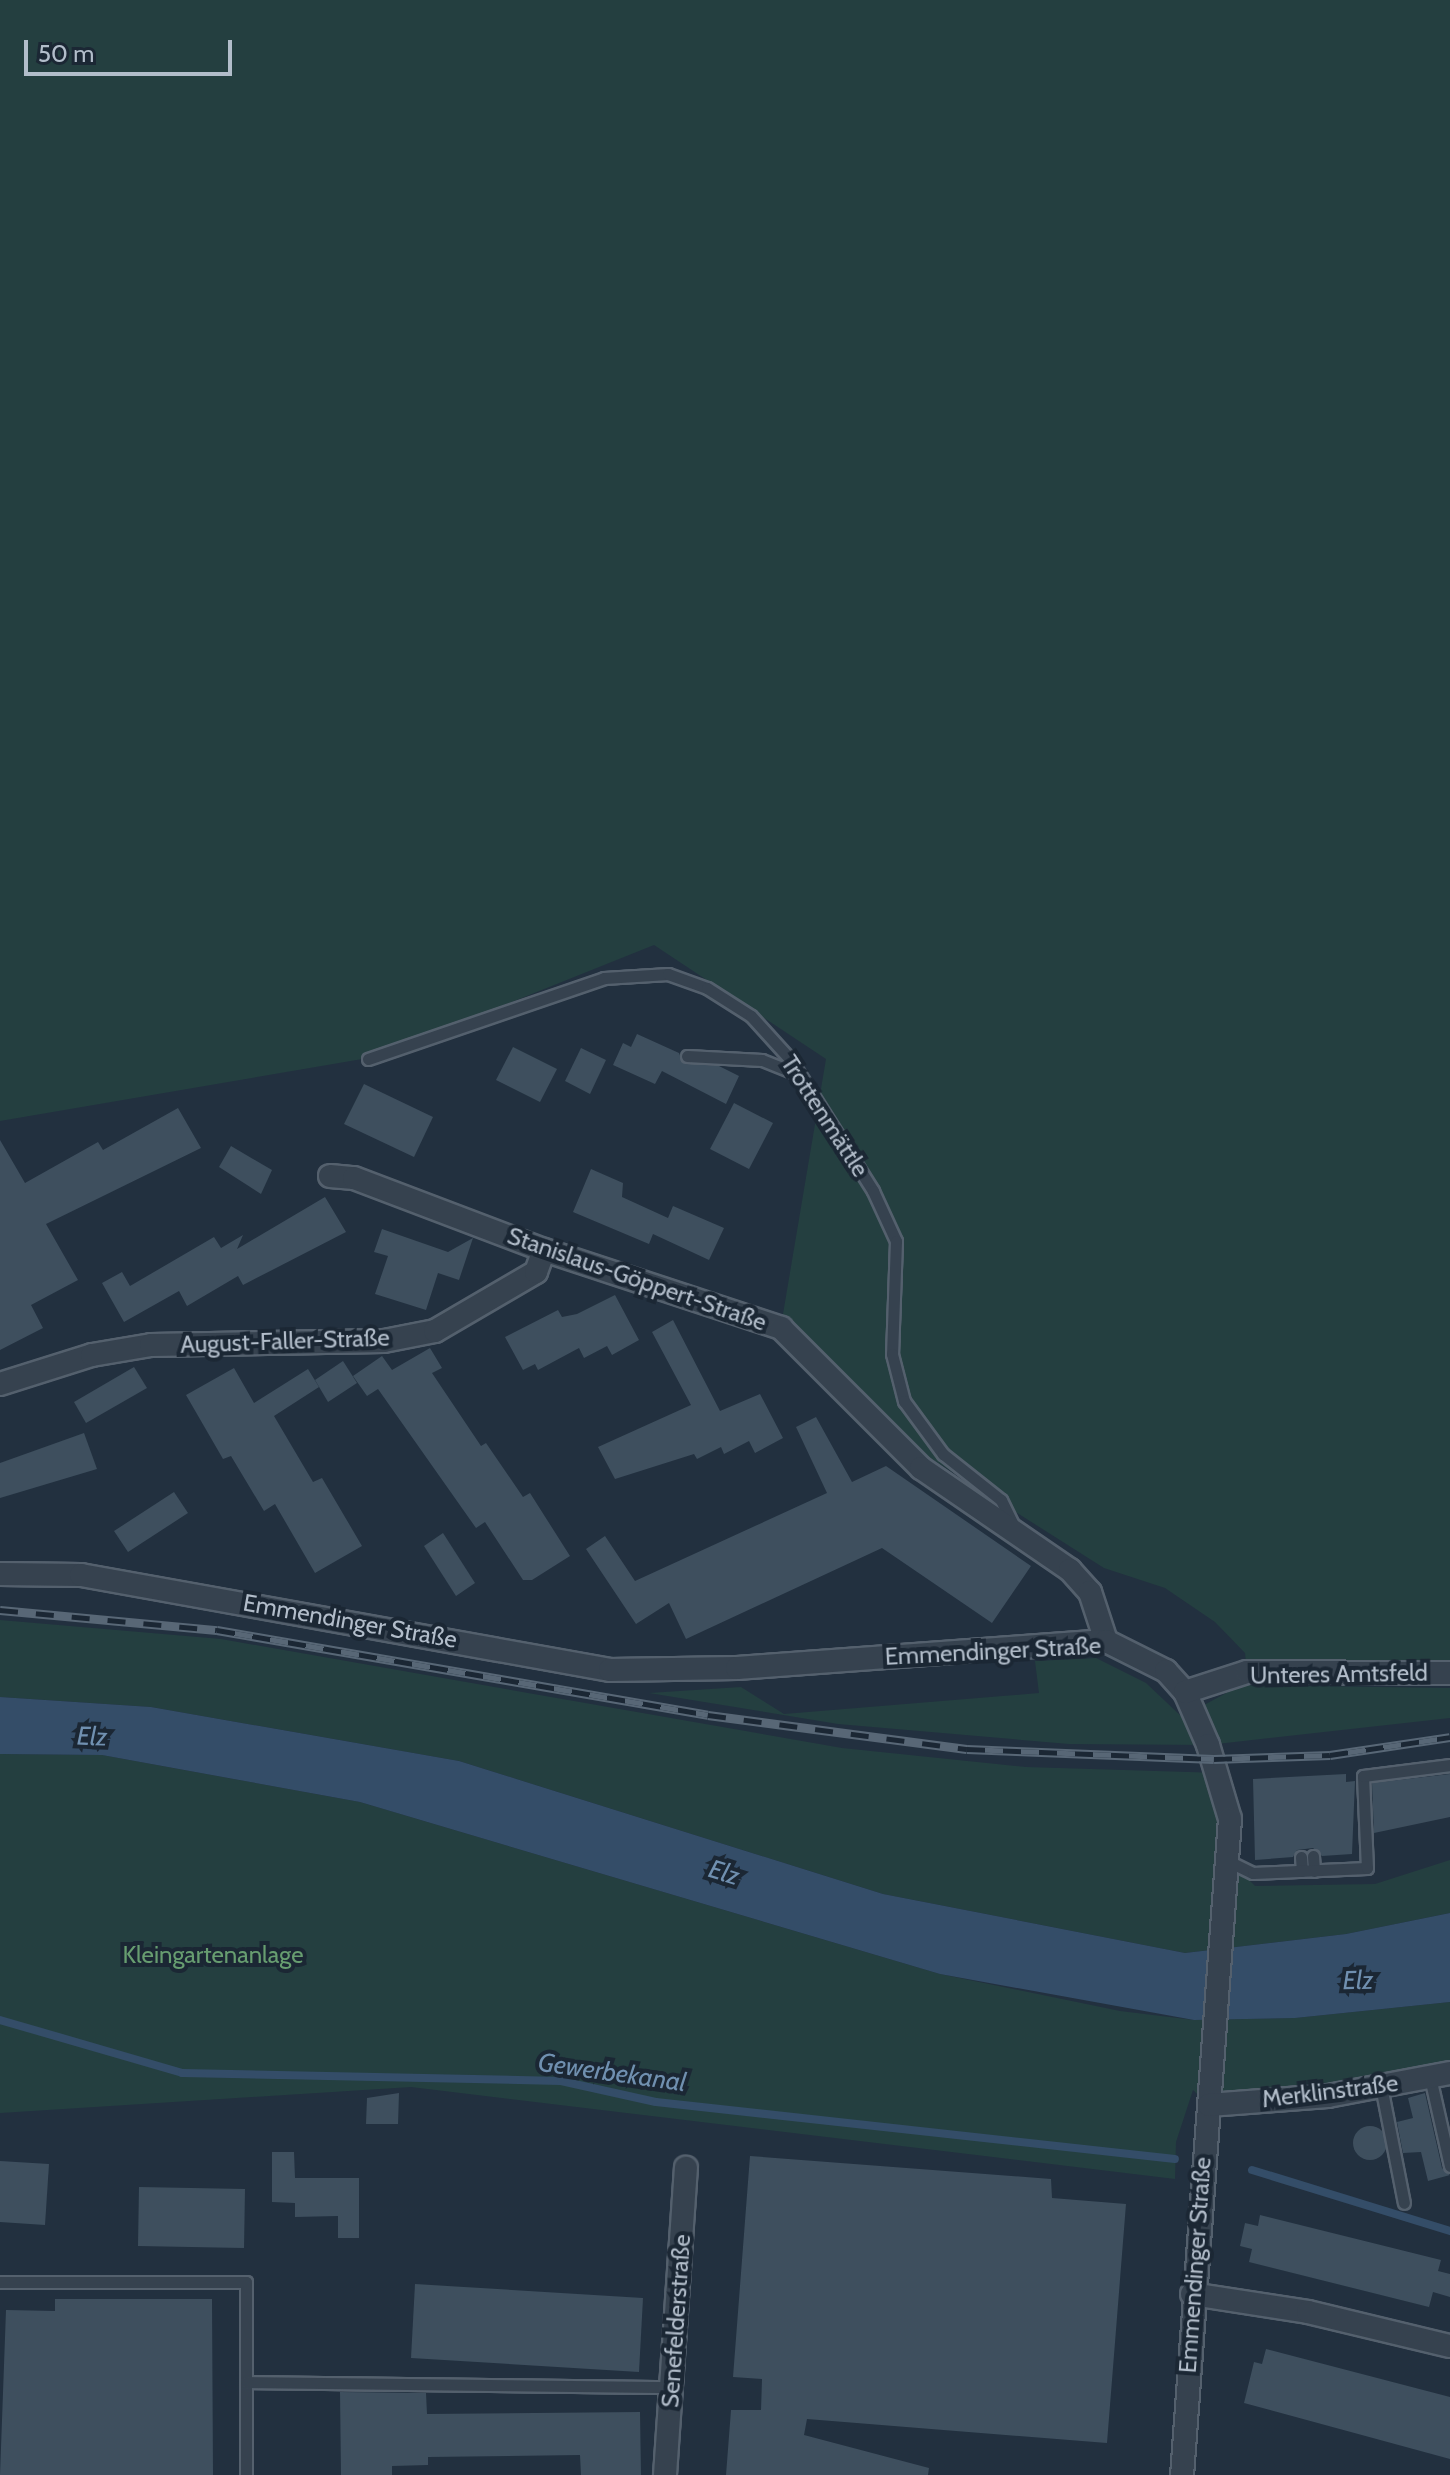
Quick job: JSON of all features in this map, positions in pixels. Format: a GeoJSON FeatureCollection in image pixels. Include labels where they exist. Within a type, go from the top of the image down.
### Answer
{"type":"FeatureCollection","features":[{"type":"Feature","properties":{"kind":"street","name":"Stanislaus-Göppert-Straße"},"geometry":{"type":"LineString","coordinates":[[330,1176],[354,1178],[544,1250],[781,1328],[921,1468],[1070,1570],[1090,1592],[1106,1641]]}},
{"type":"Feature","properties":{"kind":"street","name":"August-Faller-Straße"},"geometry":{"type":"LineString","coordinates":[[0,1384],[92,1355],[151,1345],[384,1341],[435,1331],[536,1272],[544,1250]]}},
{"type":"Feature","properties":{"kind":"street","name":"Emmendinger Straße"},"geometry":{"type":"LineString","coordinates":[[0,1574],[81,1575],[610,1670],[737,1668],[1106,1641],[1166,1671],[1185,1692],[1221,1773],[1230,1819],[1229,1867],[1192,2294],[1182,2475]]}},
{"type":"Feature","properties":{"kind":"street","name":"Unteres Amtsfeld"},"geometry":{"type":"LineString","coordinates":[[1185,1692],[1247,1672],[1450,1673]]}},
{"type":"Feature","properties":{"kind":"street","name":"Merklinstraße"},"geometry":{"type":"LineString","coordinates":[[1209,2105],[1381,2086],[1440,2075]]}},
{"type":"Feature","properties":{"kind":"street","name":"Senefelderstraße"},"geometry":{"type":"LineString","coordinates":[[665,2475],[686,2168]]}},
{"type":"Feature","properties":{"kind":"street"},"geometry":{"type":"LineString","coordinates":[[1192,2294],[1308,2312],[1450,2346]]}},
{"type":"Feature","properties":{"kind":"lane","name":"Trottenmättle"},"geometry":{"type":"LineString","coordinates":[[368,1059],[604,978],[668,974],[707,988],[751,1016],[800,1075],[873,1191],[896,1241],[892,1354],[904,1401],[943,1454],[1001,1500],[1018,1534]]}},
{"type":"Feature","properties":{"kind":"lane"},"geometry":{"type":"LineString","coordinates":[[687,1056],[762,1060],[800,1075]]}},
{"type":"Feature","properties":{"kind":"lane"},"geometry":{"type":"LineString","coordinates":[[1229,1867],[1253,1873],[1367,1868],[1363,1776],[1450,1765]]}},
{"type":"Feature","properties":{"kind":"lane"},"geometry":{"type":"LineString","coordinates":[[1307,1857],[1308,1871]]}},
{"type":"Feature","properties":{"kind":"lane"},"geometry":{"type":"LineString","coordinates":[[1440,2075],[1450,2166]]}},
{"type":"Feature","properties":{"kind":"lane"},"geometry":{"type":"LineString","coordinates":[[1381,2086],[1404,2203]]}},
{"type":"Feature","properties":{"kind":"lane"},"geometry":{"type":"LineString","coordinates":[[0,2282],[246,2282],[246,2475]]}},
{"type":"Feature","properties":{"kind":"lane"},"geometry":{"type":"LineString","coordinates":[[246,2382],[671,2387]]}},
{"type":"Feature","properties":{"kind":"green space"},"geometry":{"type":"Polygon","coordinates":[[[0,0],[1450,0],[1450,1673],[1247,1672],[1245,1653],[1215,1622],[1165,1588],[1104,1568],[910,1445],[783,1314],[826,1059],[654,945],[374,1057],[0,1121],[0,0]]]}},
{"type":"Feature","properties":{"kind":"green space"},"geometry":{"type":"Polygon","coordinates":[[[0,1620],[221,1639],[842,1748],[1026,1767],[1221,1773],[1230,1861],[1255,1886],[1375,1884],[1450,1860],[1450,1913],[1346,1934],[1185,1953],[883,1894],[459,1761],[151,1707],[0,1697],[0,1620]]]}},
{"type":"Feature","properties":{"kind":"green space"},"geometry":{"type":"Polygon","coordinates":[[[1096,1658],[1146,1683],[1182,1717],[1241,1685],[1450,1688],[1450,1718],[1208,1745],[1069,1744],[838,1724],[649,1693],[741,1687],[784,1714],[1039,1693],[1035,1661],[1096,1658]]]}},
{"type":"Feature","properties":{"kind":"green space","name":"Kleingartenanlage"},"geometry":{"type":"Polygon","coordinates":[[[0,1754],[102,1755],[360,1802],[940,1974],[1120,2011],[1194,2020],[1295,2018],[1450,2002],[1450,2073],[1209,2105],[1193,2090],[1176,2142],[1175,2179],[411,2087],[0,2113],[0,1754]]]}},
{"type":"Feature","properties":{"kind":"water","name":"Elz"},"geometry":{"type":"Polygon","coordinates":[[[0,1697],[151,1707],[459,1761],[883,1894],[1185,1953],[1346,1934],[1450,1913],[1450,2002],[1295,2018],[1194,2020],[940,1974],[360,1802],[102,1755],[0,1754],[0,1697]]]}},
{"type":"Feature","properties":{"kind":"building"},"geometry":{"type":"Polygon","coordinates":[[[637,1034],[679,1053],[683,1063],[719,1066],[739,1076],[726,1104],[662,1071],[655,1084],[613,1065],[623,1043],[631,1047],[637,1034]]]}},
{"type":"Feature","properties":{"kind":"building"},"geometry":{"type":"Polygon","coordinates":[[[513,1047],[557,1069],[540,1102],[496,1080],[513,1047]]]}},
{"type":"Feature","properties":{"kind":"building"},"geometry":{"type":"Polygon","coordinates":[[[581,1048],[606,1060],[590,1094],[565,1081],[581,1048]]]}},
{"type":"Feature","properties":{"kind":"building"},"geometry":{"type":"Polygon","coordinates":[[[364,1084],[433,1117],[414,1157],[344,1124],[364,1084]]]}},
{"type":"Feature","properties":{"kind":"building"},"geometry":{"type":"Polygon","coordinates":[[[734,1103],[773,1123],[749,1169],[710,1149],[734,1103]]]}},
{"type":"Feature","properties":{"kind":"building"},"geometry":{"type":"Polygon","coordinates":[[[178,1108],[201,1148],[46,1224],[78,1280],[31,1305],[43,1328],[0,1350],[0,1140],[25,1183],[98,1142],[103,1150],[178,1108]]]}},
{"type":"Feature","properties":{"kind":"building"},"geometry":{"type":"Polygon","coordinates":[[[231,1146],[272,1170],[261,1194],[219,1167],[231,1146]]]}},
{"type":"Feature","properties":{"kind":"building"},"geometry":{"type":"Polygon","coordinates":[[[591,1169],[623,1183],[622,1197],[668,1218],[673,1206],[724,1228],[709,1260],[653,1234],[649,1244],[573,1212],[591,1169]]]}},
{"type":"Feature","properties":{"kind":"building"},"geometry":{"type":"Polygon","coordinates":[[[325,1197],[346,1232],[243,1285],[238,1276],[187,1306],[179,1291],[124,1322],[102,1283],[122,1272],[130,1286],[214,1237],[221,1248],[243,1235],[237,1249],[325,1197]]]}},
{"type":"Feature","properties":{"kind":"building"},"geometry":{"type":"Polygon","coordinates":[[[382,1229],[448,1252],[473,1238],[459,1280],[438,1273],[426,1310],[375,1294],[388,1256],[374,1252],[382,1229]]]}},
{"type":"Feature","properties":{"kind":"building"},"geometry":{"type":"Polygon","coordinates":[[[615,1295],[639,1340],[612,1355],[607,1346],[584,1358],[579,1348],[538,1370],[535,1364],[523,1370],[505,1337],[558,1310],[562,1317],[577,1314],[615,1295]]]}},
{"type":"Feature","properties":{"kind":"building"},"geometry":{"type":"Polygon","coordinates":[[[673,1320],[720,1411],[760,1394],[783,1438],[755,1453],[749,1441],[724,1454],[721,1447],[697,1459],[694,1454],[615,1479],[598,1447],[691,1405],[652,1332],[673,1320]]]}},
{"type":"Feature","properties":{"kind":"building"},"geometry":{"type":"Polygon","coordinates":[[[430,1348],[442,1368],[432,1373],[481,1446],[486,1443],[523,1497],[530,1493],[570,1556],[532,1580],[523,1580],[485,1522],[476,1528],[378,1389],[367,1396],[353,1376],[382,1356],[392,1370],[430,1348]]]}},
{"type":"Feature","properties":{"kind":"building"},"geometry":{"type":"Polygon","coordinates":[[[343,1361],[357,1383],[328,1402],[315,1380],[343,1361]]]}},
{"type":"Feature","properties":{"kind":"building"},"geometry":{"type":"Polygon","coordinates":[[[134,1367],[147,1388],[86,1423],[74,1402],[134,1367]]]}},
{"type":"Feature","properties":{"kind":"building"},"geometry":{"type":"Polygon","coordinates":[[[234,1368],[254,1403],[308,1369],[319,1387],[274,1416],[313,1482],[322,1478],[362,1546],[315,1573],[275,1504],[264,1511],[231,1456],[223,1459],[186,1395],[234,1368]]]}},
{"type":"Feature","properties":{"kind":"building"},"geometry":{"type":"Polygon","coordinates":[[[816,1417],[852,1482],[886,1466],[1031,1566],[992,1623],[882,1548],[686,1639],[669,1603],[636,1624],[586,1549],[605,1536],[635,1581],[827,1493],[796,1427],[816,1417]]]}},
{"type":"Feature","properties":{"kind":"building"},"geometry":{"type":"Polygon","coordinates":[[[84,1433],[97,1469],[0,1498],[0,1463],[84,1433]]]}},
{"type":"Feature","properties":{"kind":"building"},"geometry":{"type":"Polygon","coordinates":[[[174,1492],[188,1513],[128,1552],[114,1531],[174,1492]]]}},
{"type":"Feature","properties":{"kind":"building"},"geometry":{"type":"Polygon","coordinates":[[[443,1533],[475,1583],[456,1596],[424,1546],[443,1533]]]}},
{"type":"Feature","properties":{"kind":"building"},"geometry":{"type":"Polygon","coordinates":[[[1346,1774],[1346,1782],[1355,1781],[1352,1854],[1322,1856],[1313,1848],[1297,1850],[1293,1857],[1255,1860],[1253,1779],[1346,1774]]]}},
{"type":"Feature","properties":{"kind":"building"},"geometry":{"type":"Polygon","coordinates":[[[1450,1774],[1450,1817],[1374,1833],[1372,1783],[1450,1774]]]}},
{"type":"Feature","properties":{"kind":"building"},"geometry":{"type":"Polygon","coordinates":[[[399,2093],[398,2124],[366,2124],[367,2098],[399,2093]]]}},
{"type":"Feature","properties":{"kind":"building"},"geometry":{"type":"Polygon","coordinates":[[[1425,2093],[1442,2168],[1450,2175],[1428,2181],[1421,2152],[1403,2153],[1397,2122],[1413,2118],[1408,2098],[1425,2093]]]}},
{"type":"Feature","properties":{"kind":"building"},"geometry":{"type":"Polygon","coordinates":[[[1370,2126],[1382,2131],[1387,2143],[1382,2155],[1370,2160],[1358,2155],[1353,2143],[1358,2131],[1370,2126]]]}},
{"type":"Feature","properties":{"kind":"building"},"geometry":{"type":"Polygon","coordinates":[[[272,2152],[294,2152],[295,2178],[359,2178],[359,2238],[338,2238],[338,2216],[295,2217],[295,2203],[272,2202],[272,2152]]]}},
{"type":"Feature","properties":{"kind":"building"},"geometry":{"type":"Polygon","coordinates":[[[750,2156],[1051,2179],[1052,2198],[1126,2204],[1107,2443],[807,2419],[804,2435],[929,2468],[928,2475],[726,2475],[731,2410],[761,2410],[762,2379],[733,2377],[750,2156]]]}},
{"type":"Feature","properties":{"kind":"building"},"geometry":{"type":"Polygon","coordinates":[[[0,2161],[49,2164],[45,2225],[0,2222],[0,2161]]]}},
{"type":"Feature","properties":{"kind":"building"},"geometry":{"type":"Polygon","coordinates":[[[139,2187],[245,2189],[244,2248],[138,2246],[139,2187]]]}},
{"type":"Feature","properties":{"kind":"building"},"geometry":{"type":"Polygon","coordinates":[[[1260,2215],[1441,2260],[1438,2271],[1450,2274],[1450,2297],[1433,2292],[1429,2307],[1249,2262],[1252,2249],[1240,2246],[1245,2223],[1258,2226],[1260,2215]]]}},
{"type":"Feature","properties":{"kind":"building"},"geometry":{"type":"Polygon","coordinates":[[[415,2284],[643,2298],[639,2372],[411,2358],[415,2284]]]}},
{"type":"Feature","properties":{"kind":"building"},"geometry":{"type":"Polygon","coordinates":[[[55,2299],[212,2299],[213,2475],[0,2475],[6,2310],[55,2311],[55,2299]]]}},
{"type":"Feature","properties":{"kind":"building"},"geometry":{"type":"Polygon","coordinates":[[[1266,2349],[1450,2397],[1450,2459],[1244,2403],[1254,2362],[1262,2364],[1266,2349]]]}},
{"type":"Feature","properties":{"kind":"building"},"geometry":{"type":"Polygon","coordinates":[[[340,2392],[426,2393],[427,2414],[640,2412],[641,2475],[581,2475],[580,2455],[428,2457],[428,2465],[392,2466],[392,2475],[341,2475],[340,2392]]]}},
{"type":"Feature","properties":{"kind":"waterway","name":"Gewerbekanal"},"geometry":{"type":"LineString","coordinates":[[0,2020],[182,2073],[561,2081],[656,2102],[1175,2159]]}},
{"type":"Feature","properties":{"kind":"waterway","name":"Gewerbekanal"},"geometry":{"type":"LineString","coordinates":[[1252,2170],[1450,2231]]}},
{"type":"Feature","properties":{"kind":"railway"},"geometry":{"type":"LineString","coordinates":[[0,1610],[217,1630],[708,1715],[967,1749],[1214,1759],[1330,1755],[1450,1737]]}}]}
